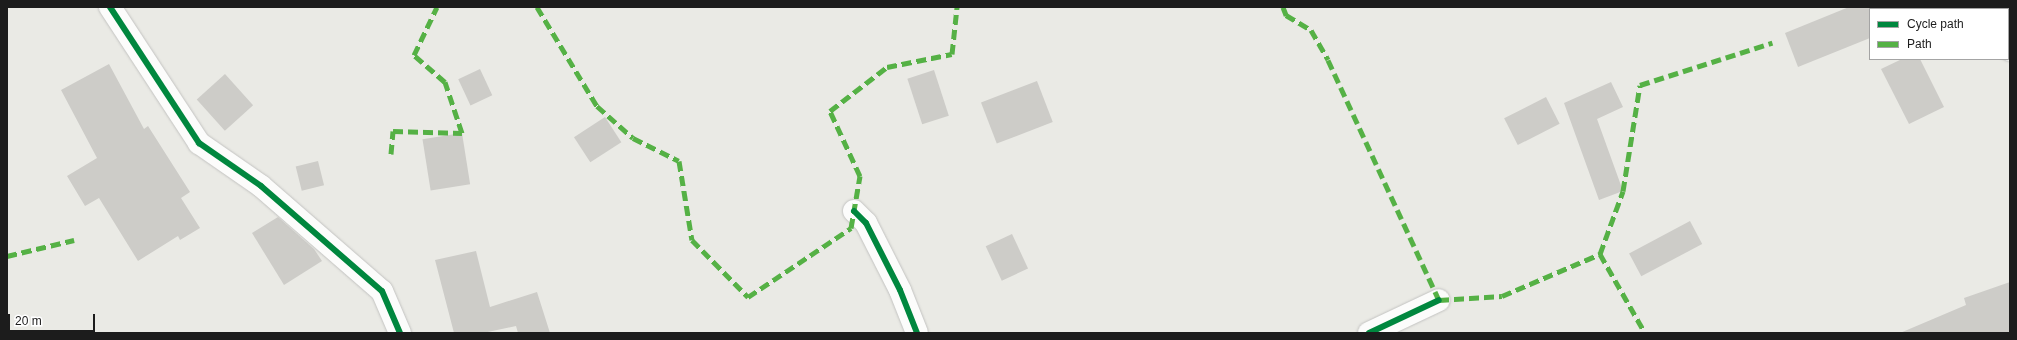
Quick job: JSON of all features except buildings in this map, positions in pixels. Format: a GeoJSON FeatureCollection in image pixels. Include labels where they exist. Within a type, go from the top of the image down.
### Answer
{"type":"FeatureCollection","features":[{"type":"Feature","properties":{"kind":"street"},"geometry":{"type":"LineString","coordinates":[[110,7],[199,143],[261,186],[382,291],[400,333]]}},
{"type":"Feature","properties":{"kind":"street"},"geometry":{"type":"LineString","coordinates":[[854,211],[866,223],[900,290],[917,333]]}},
{"type":"Feature","properties":{"kind":"street"},"geometry":{"type":"LineString","coordinates":[[1369,333],[1440,300]]}},
{"type":"Feature","properties":{"kind":"marked path"},"geometry":{"type":"LineString","coordinates":[[391,154],[393,131],[462,133],[445,82],[414,55],[437,7]]}},
{"type":"Feature","properties":{"kind":"marked path"},"geometry":{"type":"LineString","coordinates":[[537,7],[597,106],[633,138],[679,161],[692,240],[748,297],[851,228],[860,176],[830,111],[887,67],[952,54],[957,7]]}},
{"type":"Feature","properties":{"kind":"marked path"},"geometry":{"type":"LineString","coordinates":[[1283,7],[1286,15],[1311,30],[1328,60],[1439,300],[1502,296],[1600,254],[1623,191],[1640,85],[1772,43]]}},
{"type":"Feature","properties":{"kind":"marked path"},"geometry":{"type":"LineString","coordinates":[[7,256],[74,240]]}},
{"type":"Feature","properties":{"kind":"marked path"},"geometry":{"type":"LineString","coordinates":[[1600,254],[1645,333]]}},
{"type":"Feature","properties":{"kind":"cycle path"},"geometry":{"type":"LineString","coordinates":[[110,7],[199,143],[261,186],[382,291],[400,333]]}},
{"type":"Feature","properties":{"kind":"cycle path"},"geometry":{"type":"LineString","coordinates":[[854,211],[866,223],[900,290],[917,333]]}},
{"type":"Feature","properties":{"kind":"cycle path"},"geometry":{"type":"LineString","coordinates":[[1369,333],[1439,300]]}}]}
